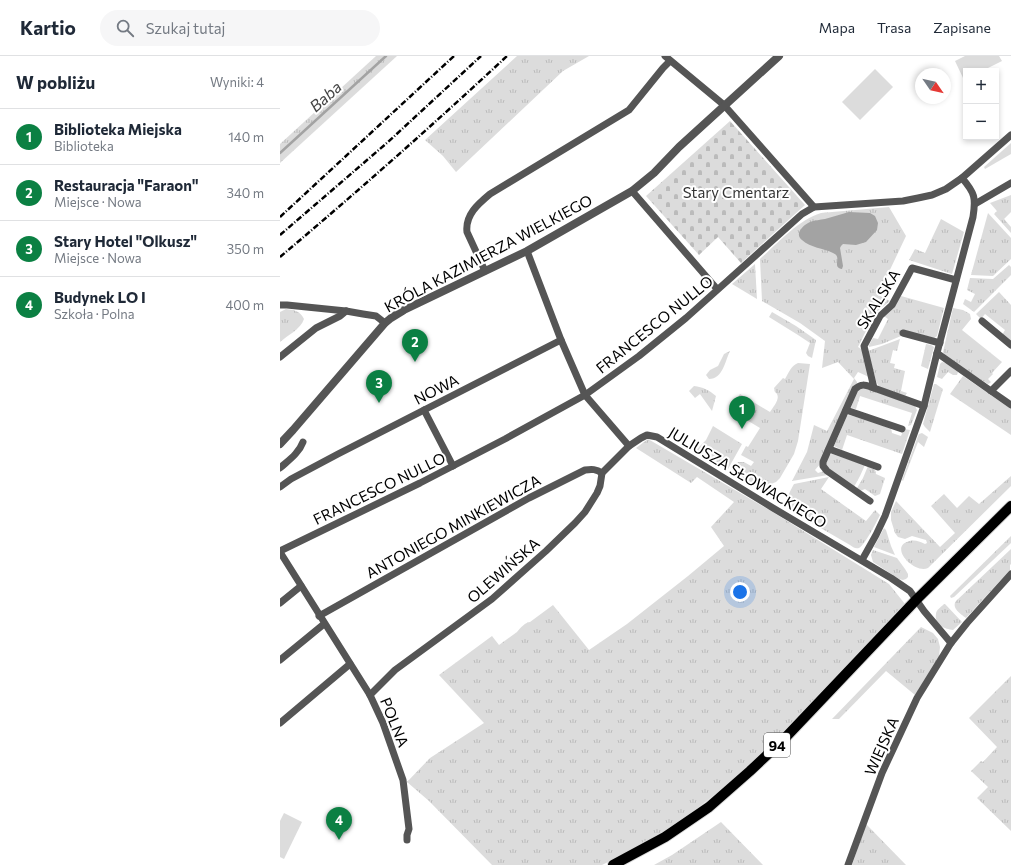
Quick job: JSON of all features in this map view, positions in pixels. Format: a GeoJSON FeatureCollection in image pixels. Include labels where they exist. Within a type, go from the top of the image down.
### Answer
{"type":"FeatureCollection","features":[{"type":"Feature","properties":{"kind":"main road","name":"94"},"geometry":{"type":"LineString","coordinates":[[613,865],[665,837],[709,807],[750,772],[785,738],[916,600],[1011,506]]}},
{"type":"Feature","properties":{"kind":"street","name":"KRÓLA KAZIMIERZA WIELKIEGO"},"geometry":{"type":"LineString","coordinates":[[280,444],[391,318],[404,310],[527,251],[632,191],[654,173],[678,148],[779,56]]}},
{"type":"Feature","properties":{"kind":"street"},"geometry":{"type":"LineString","coordinates":[[485,271],[467,232],[466,226],[471,212],[490,194],[629,110],[662,68],[668,58],[724,105],[814,207]]}},
{"type":"Feature","properties":{"kind":"street","name":"FRANCESCO NULLO"},"geometry":{"type":"LineString","coordinates":[[280,552],[453,466],[585,395],[640,356],[686,318],[802,214],[814,207],[902,201],[918,198],[946,189],[962,178],[1011,135]]}},
{"type":"Feature","properties":{"kind":"street"},"geometry":{"type":"LineString","coordinates":[[862,560],[885,516],[924,406],[973,217],[975,204],[974,195],[970,187],[962,178]]}},
{"type":"Feature","properties":{"kind":"street"},"geometry":{"type":"LineString","coordinates":[[975,204],[1011,183]]}},
{"type":"Feature","properties":{"kind":"street"},"geometry":{"type":"LineString","coordinates":[[632,191],[717,289]]}},
{"type":"Feature","properties":{"kind":"street"},"geometry":{"type":"LineString","coordinates":[[527,251],[561,340],[585,395],[629,446],[602,472]]}},
{"type":"Feature","properties":{"kind":"street","name":"SKALSKA"},"geometry":{"type":"LineString","coordinates":[[874,388],[864,346],[880,316],[892,304],[912,268],[956,280]]}},
{"type":"Feature","properties":{"kind":"street"},"geometry":{"type":"LineString","coordinates":[[280,305],[346,311],[376,316],[385,323]]}},
{"type":"Feature","properties":{"kind":"street"},"geometry":{"type":"LineString","coordinates":[[280,357],[316,328],[340,316],[346,311]]}},
{"type":"Feature","properties":{"kind":"street"},"geometry":{"type":"LineString","coordinates":[[982,321],[1011,344]]}},
{"type":"Feature","properties":{"kind":"street"},"geometry":{"type":"LineString","coordinates":[[903,333],[940,343]]}},
{"type":"Feature","properties":{"kind":"street","name":"NOWA"},"geometry":{"type":"LineString","coordinates":[[280,487],[291,479],[338,454],[561,340]]}},
{"type":"Feature","properties":{"kind":"street"},"geometry":{"type":"LineString","coordinates":[[937,353],[1011,405]]}},
{"type":"Feature","properties":{"kind":"street"},"geometry":{"type":"LineString","coordinates":[[991,391],[1011,371]]}},
{"type":"Feature","properties":{"kind":"street"},"geometry":{"type":"LineString","coordinates":[[870,501],[827,471],[823,466],[823,462],[855,389],[862,385],[924,406]]}},
{"type":"Feature","properties":{"kind":"street"},"geometry":{"type":"LineString","coordinates":[[424,410],[453,466]]}},
{"type":"Feature","properties":{"kind":"street"},"geometry":{"type":"LineString","coordinates":[[846,410],[902,429]]}},
{"type":"Feature","properties":{"kind":"street","name":"JULIUSZA SŁOWACKIEGO"},"geometry":{"type":"LineString","coordinates":[[629,446],[647,435],[657,438],[862,560],[910,591],[924,611],[951,642]]}},
{"type":"Feature","properties":{"kind":"street"},"geometry":{"type":"LineString","coordinates":[[280,468],[296,454],[301,448],[303,442]]}},
{"type":"Feature","properties":{"kind":"street"},"geometry":{"type":"LineString","coordinates":[[829,449],[878,467]]}},
{"type":"Feature","properties":{"kind":"street","name":"ANTONIEGO MINKIEWICZA"},"geometry":{"type":"LineString","coordinates":[[319,616],[529,498],[585,470],[592,469],[602,472]]}},
{"type":"Feature","properties":{"kind":"street","name":"OLEWIŃSKA"},"geometry":{"type":"LineString","coordinates":[[370,694],[374,692],[395,670],[492,599],[550,547],[575,523],[584,512],[597,493],[600,486],[602,472]]}},
{"type":"Feature","properties":{"kind":"street","name":"POLNA"},"geometry":{"type":"LineString","coordinates":[[280,552],[324,624],[370,694],[383,724],[403,780],[409,829],[407,840]]}},
{"type":"Feature","properties":{"kind":"street","name":"WIEJSKA"},"geometry":{"type":"LineString","coordinates":[[848,865],[882,773],[917,698],[951,642],[1011,574]]}},
{"type":"Feature","properties":{"kind":"street"},"geometry":{"type":"LineString","coordinates":[[280,603],[301,586]]}},
{"type":"Feature","properties":{"kind":"street"},"geometry":{"type":"LineString","coordinates":[[280,660],[324,624]]}},
{"type":"Feature","properties":{"kind":"street"},"geometry":{"type":"LineString","coordinates":[[280,723],[350,664]]}},
{"type":"Feature","properties":{"kind":"green space"},"geometry":{"type":"Polygon","coordinates":[[[376,56],[397,56],[280,163],[280,144],[376,56]]]}},
{"type":"Feature","properties":{"kind":"green space"},"geometry":{"type":"Polygon","coordinates":[[[517,56],[589,56],[563,71],[456,172],[443,156],[425,140],[517,56]]]}},
{"type":"Feature","properties":{"kind":"green space"},"geometry":{"type":"Polygon","coordinates":[[[965,56],[999,56],[1002,61],[988,68],[963,68],[963,78],[955,61],[965,56]]]}},
{"type":"Feature","properties":{"kind":"green space"},"geometry":{"type":"Polygon","coordinates":[[[875,69],[893,87],[860,120],[842,102],[875,69]]]}},
{"type":"Feature","properties":{"kind":"green space","name":"Stary Cmentarz"},"geometry":{"type":"Polygon","coordinates":[[[730,121],[805,205],[741,263],[718,237],[699,255],[646,196],[730,121]]]}},
{"type":"Feature","properties":{"kind":"green space"},"geometry":{"type":"Polygon","coordinates":[[[1011,143],[1011,154],[985,169],[984,167],[1011,143]]]}},
{"type":"Feature","properties":{"kind":"green space"},"geometry":{"type":"Polygon","coordinates":[[[1011,195],[1011,212],[1004,219],[1011,227],[1011,233],[994,214],[997,211],[990,203],[1011,195]]]}},
{"type":"Feature","properties":{"kind":"green space"},"geometry":{"type":"Polygon","coordinates":[[[889,207],[906,236],[878,295],[890,301],[875,313],[858,347],[863,350],[869,377],[858,372],[854,378],[857,384],[821,463],[815,470],[818,473],[824,471],[828,475],[792,481],[807,452],[814,425],[827,431],[854,379],[838,362],[822,368],[825,341],[800,323],[762,301],[760,259],[796,227],[804,221],[821,213],[889,207]]]}},
{"type":"Feature","properties":{"kind":"green space"},"geometry":{"type":"Polygon","coordinates":[[[988,213],[1011,238],[1011,259],[993,276],[971,275],[988,213]]]}},
{"type":"Feature","properties":{"kind":"green space"},"geometry":{"type":"Polygon","coordinates":[[[941,219],[964,232],[952,274],[909,260],[915,249],[925,253],[941,219]]]}},
{"type":"Feature","properties":{"kind":"green space"},"geometry":{"type":"Polygon","coordinates":[[[755,264],[757,299],[732,284],[755,264]]]}},
{"type":"Feature","properties":{"kind":"green space"},"geometry":{"type":"Polygon","coordinates":[[[1009,265],[1011,267],[1011,275],[974,312],[963,304],[965,299],[971,302],[975,294],[967,290],[970,278],[993,279],[1009,265]]]}},
{"type":"Feature","properties":{"kind":"green space"},"geometry":{"type":"Polygon","coordinates":[[[913,274],[901,296],[944,308],[937,336],[934,338],[903,330],[901,336],[882,344],[869,347],[873,338],[878,339],[888,319],[884,316],[913,274]]]}},
{"type":"Feature","properties":{"kind":"green space"},"geometry":{"type":"Polygon","coordinates":[[[999,292],[1011,305],[1011,342],[1002,335],[1005,330],[985,314],[981,319],[976,314],[999,292]]]}},
{"type":"Feature","properties":{"kind":"green space"},"geometry":{"type":"Polygon","coordinates":[[[953,308],[963,310],[970,314],[971,319],[962,330],[1002,362],[988,379],[991,382],[988,384],[957,365],[943,352],[953,308]]]}},
{"type":"Feature","properties":{"kind":"green space"},"geometry":{"type":"Polygon","coordinates":[[[286,309],[297,311],[304,319],[297,329],[280,342],[280,312],[286,309]]]}},
{"type":"Feature","properties":{"kind":"green space"},"geometry":{"type":"Polygon","coordinates":[[[772,312],[816,340],[812,358],[806,353],[810,343],[769,317],[772,312]]]}},
{"type":"Feature","properties":{"kind":"green space"},"geometry":{"type":"Polygon","coordinates":[[[900,339],[897,351],[893,350],[890,363],[895,364],[894,368],[905,371],[901,391],[907,393],[905,396],[879,387],[868,351],[900,339]]]}},
{"type":"Feature","properties":{"kind":"green space"},"geometry":{"type":"Polygon","coordinates":[[[926,344],[934,347],[928,369],[921,366],[926,344]]]}},
{"type":"Feature","properties":{"kind":"green space"},"geometry":{"type":"Polygon","coordinates":[[[730,351],[720,373],[714,378],[709,379],[706,375],[710,370],[718,366],[724,354],[730,351]]]}},
{"type":"Feature","properties":{"kind":"green space"},"geometry":{"type":"Polygon","coordinates":[[[942,362],[946,363],[958,372],[957,375],[953,375],[948,372],[942,379],[937,377],[940,364],[942,362]]]}},
{"type":"Feature","properties":{"kind":"green space"},"geometry":{"type":"Polygon","coordinates":[[[798,363],[810,364],[798,441],[794,454],[780,478],[776,482],[760,486],[754,485],[731,471],[738,462],[744,462],[751,466],[754,462],[741,455],[760,428],[730,410],[740,394],[770,412],[778,399],[774,388],[783,378],[785,379],[792,368],[798,363]]]}},
{"type":"Feature","properties":{"kind":"green space"},"geometry":{"type":"Polygon","coordinates":[[[963,376],[1011,409],[1011,435],[950,394],[963,376]]]}},
{"type":"Feature","properties":{"kind":"green space"},"geometry":{"type":"Polygon","coordinates":[[[934,384],[943,389],[930,432],[923,424],[934,384]]]}},
{"type":"Feature","properties":{"kind":"green space"},"geometry":{"type":"Polygon","coordinates":[[[694,386],[706,389],[716,396],[712,411],[700,394],[695,398],[689,391],[694,386]]]}},
{"type":"Feature","properties":{"kind":"green space"},"geometry":{"type":"Polygon","coordinates":[[[863,387],[915,406],[917,410],[911,425],[908,426],[912,413],[860,396],[856,409],[851,408],[857,391],[863,387]]]}},
{"type":"Feature","properties":{"kind":"green space"},"geometry":{"type":"Polygon","coordinates":[[[849,415],[891,427],[892,433],[901,436],[904,429],[910,430],[902,454],[847,435],[842,450],[834,446],[847,416],[849,415]]]}},
{"type":"Feature","properties":{"kind":"green space"},"geometry":{"type":"Polygon","coordinates":[[[713,426],[742,444],[728,469],[696,450],[706,440],[713,426]]]}},
{"type":"Feature","properties":{"kind":"green space"},"geometry":{"type":"Polygon","coordinates":[[[922,433],[928,437],[924,447],[918,442],[903,481],[902,480],[918,436],[922,433]]]}},
{"type":"Feature","properties":{"kind":"green space"},"geometry":{"type":"Polygon","coordinates":[[[648,439],[771,511],[889,584],[905,604],[849,666],[749,768],[664,834],[602,865],[492,865],[429,801],[407,782],[430,758],[484,723],[439,675],[492,636],[499,645],[525,624],[553,605],[589,650],[627,624],[724,546],[711,527],[734,502],[697,477],[691,483],[636,448],[648,439]]]}},
{"type":"Feature","properties":{"kind":"green space"},"geometry":{"type":"Polygon","coordinates":[[[832,454],[865,465],[854,487],[827,468],[825,463],[829,455],[832,454]]]}},
{"type":"Feature","properties":{"kind":"green space"},"geometry":{"type":"Polygon","coordinates":[[[868,466],[875,470],[876,474],[885,478],[880,494],[875,496],[865,489],[860,491],[857,488],[868,466]]]}},
{"type":"Feature","properties":{"kind":"green space"},"geometry":{"type":"Polygon","coordinates":[[[1011,476],[1011,486],[928,568],[922,569],[916,567],[906,560],[902,554],[902,545],[912,541],[918,541],[925,544],[927,543],[926,540],[912,536],[905,539],[898,537],[895,533],[891,520],[891,512],[896,501],[940,547],[955,533],[931,506],[944,494],[957,508],[969,496],[979,504],[1011,476]]]}},
{"type":"Feature","properties":{"kind":"green space"},"geometry":{"type":"Polygon","coordinates":[[[829,477],[821,489],[866,521],[875,510],[880,515],[862,546],[859,548],[853,547],[793,512],[788,505],[790,491],[794,484],[829,477]]]}},
{"type":"Feature","properties":{"kind":"green space"},"geometry":{"type":"Polygon","coordinates":[[[884,528],[886,530],[895,555],[874,547],[884,528]]]}},
{"type":"Feature","properties":{"kind":"green space"},"geometry":{"type":"Polygon","coordinates":[[[1011,536],[1011,543],[954,597],[951,598],[950,596],[1011,536]]]}},
{"type":"Feature","properties":{"kind":"green space"},"geometry":{"type":"Polygon","coordinates":[[[1011,549],[1010,570],[966,618],[959,613],[955,606],[956,601],[1011,549]]]}},
{"type":"Feature","properties":{"kind":"green space"},"geometry":{"type":"Polygon","coordinates":[[[873,550],[897,558],[908,574],[908,577],[903,580],[899,579],[873,562],[871,555],[873,550]]]}},
{"type":"Feature","properties":{"kind":"green space"},"geometry":{"type":"Polygon","coordinates":[[[944,604],[962,622],[953,630],[947,629],[938,624],[936,613],[944,604]]]}},
{"type":"Feature","properties":{"kind":"green space"},"geometry":{"type":"Polygon","coordinates":[[[921,627],[933,633],[938,639],[940,647],[939,657],[915,695],[886,671],[839,719],[832,719],[921,627]]]}},
{"type":"Feature","properties":{"kind":"green space"},"geometry":{"type":"Polygon","coordinates":[[[1011,676],[1011,831],[977,798],[988,787],[971,771],[981,761],[983,762],[997,747],[969,718],[1011,676]]]}},
{"type":"Feature","properties":{"kind":"green space"},"geometry":{"type":"Polygon","coordinates":[[[284,813],[302,822],[284,859],[280,857],[280,821],[284,813]]]}},
{"type":"Feature","properties":{"kind":"green space"},"geometry":{"type":"Polygon","coordinates":[[[721,822],[763,865],[654,865],[672,855],[721,822]]]}},
{"type":"Feature","properties":{"kind":"green space"},"geometry":{"type":"Polygon","coordinates":[[[866,824],[906,865],[852,865],[866,824]]]}},
{"type":"Feature","properties":{"kind":"shaded area"},"geometry":{"type":"Polygon","coordinates":[[[849,212],[870,213],[875,216],[878,223],[877,230],[866,242],[856,245],[843,244],[841,246],[842,269],[837,266],[836,255],[806,243],[800,238],[799,232],[802,227],[810,222],[849,212]]]}},
{"type":"Feature","properties":{"kind":"waterway","name":"Baba"},"geometry":{"type":"LineString","coordinates":[[280,153],[386,56]]}},
{"type":"Feature","properties":{"kind":"railway"},"geometry":{"type":"LineString","coordinates":[[280,217],[454,56]]}},
{"type":"Feature","properties":{"kind":"railway"},"geometry":{"type":"LineString","coordinates":[[280,235],[388,142],[481,56]]}},
{"type":"Feature","properties":{"kind":"railway"},"geometry":{"type":"LineString","coordinates":[[280,257],[395,158],[507,56]]}},
{"type":"Feature","properties":{"kind":"place","name":"Restauracja \"Faraon\""},"geometry":{"type":"Point","coordinates":[415,362]}},
{"type":"Feature","properties":{"kind":"place","name":"Stary Hotel \"Olkusz\""},"geometry":{"type":"Point","coordinates":[379,403]}},
{"type":"Feature","properties":{"kind":"place","name":"Biblioteka Miejska"},"geometry":{"type":"Point","coordinates":[742,429]}},
{"type":"Feature","properties":{"kind":"place","name":"Budynek LO I"},"geometry":{"type":"Point","coordinates":[339,840]}}]}
